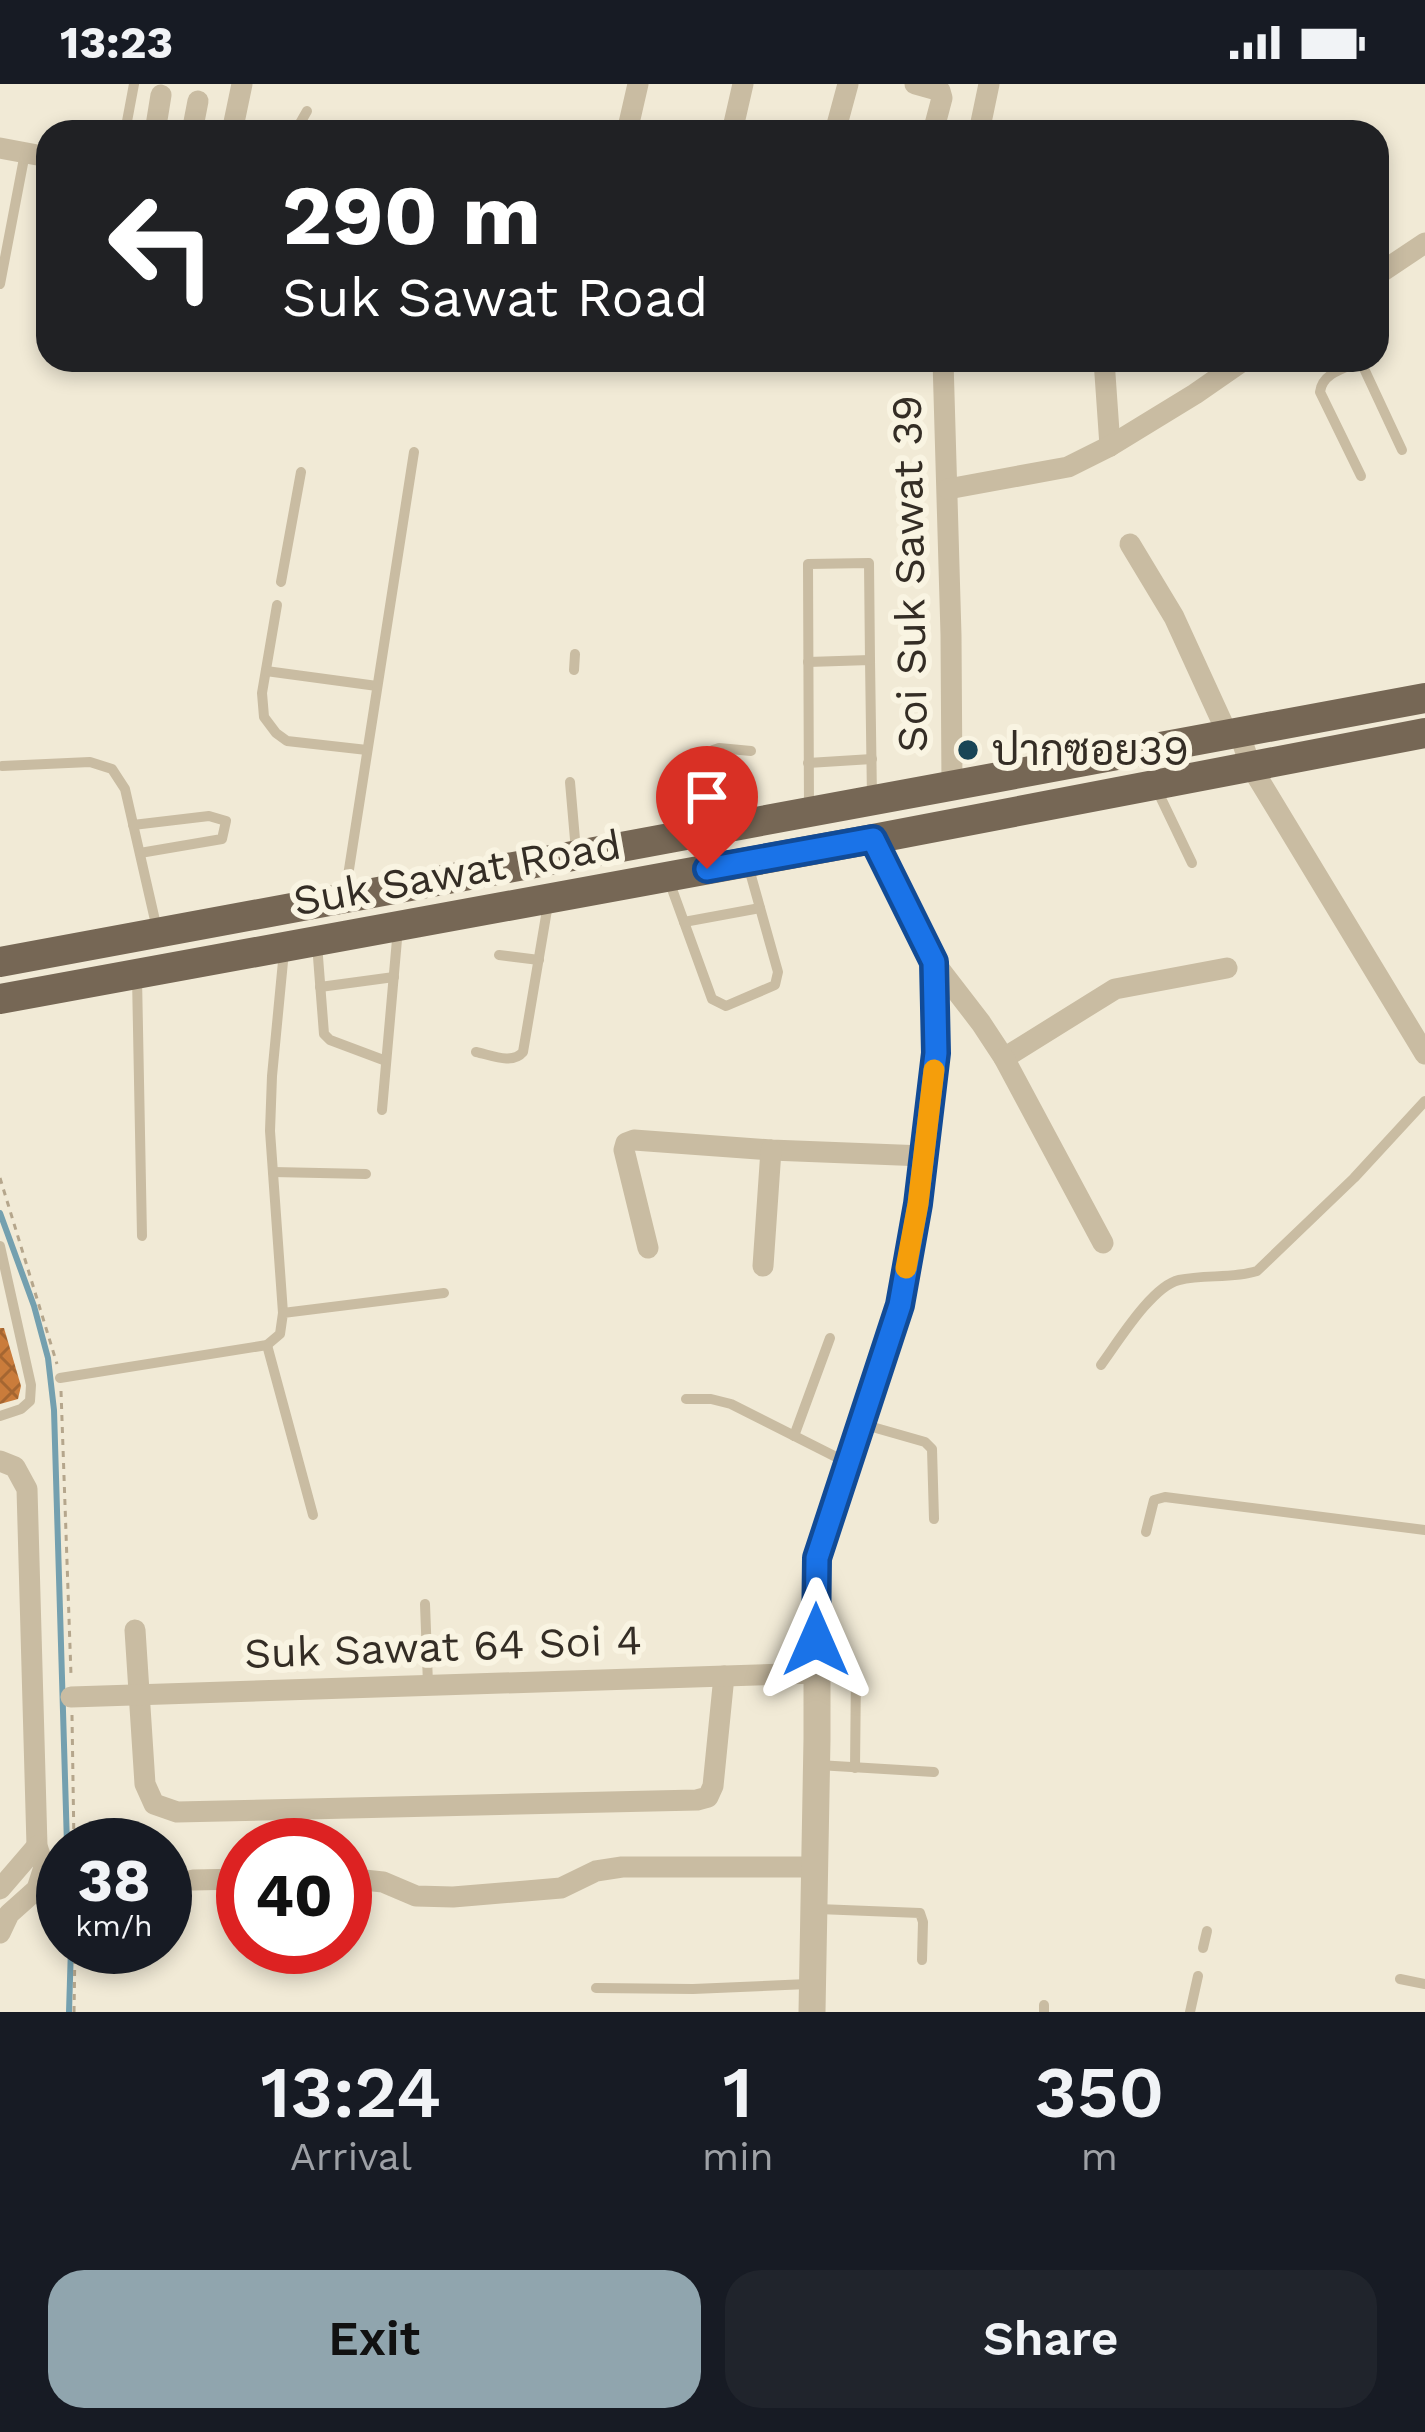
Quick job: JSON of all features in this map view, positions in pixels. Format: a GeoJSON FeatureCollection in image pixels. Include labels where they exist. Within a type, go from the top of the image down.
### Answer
{"type":"FeatureCollection","features":[{"type":"Feature","properties":{"kind":"main road","name":"Suk Sawat Road"},"geometry":{"type":"LineString","coordinates":[[0,962],[1425,698]]}},
{"type":"Feature","properties":{"kind":"main road","name":"Suk Sawat Road"},"geometry":{"type":"LineString","coordinates":[[0,999],[1425,733]]}},
{"type":"Feature","properties":{"kind":"street"},"geometry":{"type":"LineString","coordinates":[[234,120],[242,84]]}},
{"type":"Feature","properties":{"kind":"street"},"geometry":{"type":"LineString","coordinates":[[630,120],[638,84]]}},
{"type":"Feature","properties":{"kind":"street"},"geometry":{"type":"LineString","coordinates":[[735,120],[743,84]]}},
{"type":"Feature","properties":{"kind":"street"},"geometry":{"type":"LineString","coordinates":[[839,120],[848,84]]}},
{"type":"Feature","properties":{"kind":"street"},"geometry":{"type":"LineString","coordinates":[[914,84],[940,91],[936,120]]}},
{"type":"Feature","properties":{"kind":"street"},"geometry":{"type":"LineString","coordinates":[[982,120],[989,84]]}},
{"type":"Feature","properties":{"kind":"street"},"geometry":{"type":"LineString","coordinates":[[157,120],[161,94]]}},
{"type":"Feature","properties":{"kind":"street"},"geometry":{"type":"LineString","coordinates":[[194,120],[198,101]]}},
{"type":"Feature","properties":{"kind":"street"},"geometry":{"type":"LineString","coordinates":[[0,148],[36,155]]}},
{"type":"Feature","properties":{"kind":"street"},"geometry":{"type":"LineString","coordinates":[[1389,267],[1425,243]]}},
{"type":"Feature","properties":{"kind":"street","name":"Soi Suk Sawat 39"},"geometry":{"type":"LineString","coordinates":[[943,372],[952,786]]}},
{"type":"Feature","properties":{"kind":"street"},"geometry":{"type":"LineString","coordinates":[[1105,372],[1111,446]]}},
{"type":"Feature","properties":{"kind":"street"},"geometry":{"type":"LineString","coordinates":[[947,489],[1068,467],[1111,446],[1225,372]]}},
{"type":"Feature","properties":{"kind":"street"},"geometry":{"type":"LineString","coordinates":[[1130,544],[1174,617],[1250,765],[1425,1054]]}},
{"type":"Feature","properties":{"kind":"street"},"geometry":{"type":"LineString","coordinates":[[873,839],[934,962],[1004,1058],[1103,1243]]}},
{"type":"Feature","properties":{"kind":"street"},"geometry":{"type":"LineString","coordinates":[[813,1998],[817,1558],[900,1305],[936,1053],[934,962]]}},
{"type":"Feature","properties":{"kind":"street"},"geometry":{"type":"LineString","coordinates":[[1004,1058],[1115,988],[1227,968]]}},
{"type":"Feature","properties":{"kind":"street"},"geometry":{"type":"LineString","coordinates":[[648,1248],[623,1150],[626,1143],[924,1156]]}},
{"type":"Feature","properties":{"kind":"street"},"geometry":{"type":"LineString","coordinates":[[764,1266],[771,1150]]}},
{"type":"Feature","properties":{"kind":"street"},"geometry":{"type":"LineString","coordinates":[[0,1461],[15,1467],[28,1490],[36,1818]]}},
{"type":"Feature","properties":{"kind":"street"},"geometry":{"type":"LineString","coordinates":[[135,1630],[145,1784],[154,1804],[164,1809],[708,1798],[724,1676]]}},
{"type":"Feature","properties":{"kind":"street","name":"Suk Sawat 64 Soi 4"},"geometry":{"type":"LineString","coordinates":[[71,1697],[816,1673]]}},
{"type":"Feature","properties":{"kind":"street"},"geometry":{"type":"LineString","coordinates":[[0,1889],[36,1847]]}},
{"type":"Feature","properties":{"kind":"street"},"geometry":{"type":"LineString","coordinates":[[372,1881],[416,1896],[453,1897],[561,1888],[596,1871],[622,1867],[815,1867]]}},
{"type":"Feature","properties":{"kind":"street"},"geometry":{"type":"LineString","coordinates":[[193,1880],[216,1880]]}},
{"type":"Feature","properties":{"kind":"street"},"geometry":{"type":"LineString","coordinates":[[0,1933],[10,1914],[36,1890]]}},
{"type":"Feature","properties":{"kind":"lane"},"geometry":{"type":"LineString","coordinates":[[127,120],[134,84]]}},
{"type":"Feature","properties":{"kind":"lane"},"geometry":{"type":"LineString","coordinates":[[302,120],[307,111]]}},
{"type":"Feature","properties":{"kind":"lane"},"geometry":{"type":"LineString","coordinates":[[0,284],[36,158]]}},
{"type":"Feature","properties":{"kind":"lane"},"geometry":{"type":"LineString","coordinates":[[1336,372],[1321,383],[1320,392],[1361,476]]}},
{"type":"Feature","properties":{"kind":"lane"},"geometry":{"type":"LineString","coordinates":[[1366,372],[1402,450]]}},
{"type":"Feature","properties":{"kind":"lane"},"geometry":{"type":"LineString","coordinates":[[344,898],[414,452]]}},
{"type":"Feature","properties":{"kind":"lane"},"geometry":{"type":"LineString","coordinates":[[281,582],[301,472]]}},
{"type":"Feature","properties":{"kind":"lane"},"geometry":{"type":"LineString","coordinates":[[809,812],[808,564],[869,562],[872,800]]}},
{"type":"Feature","properties":{"kind":"lane"},"geometry":{"type":"LineString","coordinates":[[277,605],[262,693],[264,717],[287,741],[368,750]]}},
{"type":"Feature","properties":{"kind":"lane"},"geometry":{"type":"LineString","coordinates":[[574,670],[575,654]]}},
{"type":"Feature","properties":{"kind":"lane"},"geometry":{"type":"LineString","coordinates":[[808,662],[870,661]]}},
{"type":"Feature","properties":{"kind":"lane"},"geometry":{"type":"LineString","coordinates":[[266,671],[377,686]]}},
{"type":"Feature","properties":{"kind":"lane"},"geometry":{"type":"LineString","coordinates":[[698,832],[708,757],[719,748],[751,751]]}},
{"type":"Feature","properties":{"kind":"lane"},"geometry":{"type":"LineString","coordinates":[[808,763],[872,759]]}},
{"type":"Feature","properties":{"kind":"lane"},"geometry":{"type":"LineString","coordinates":[[2,766],[90,762],[112,769],[125,790],[158,933]]}},
{"type":"Feature","properties":{"kind":"lane"},"geometry":{"type":"LineString","coordinates":[[571,782],[576,855]]}},
{"type":"Feature","properties":{"kind":"lane"},"geometry":{"type":"LineString","coordinates":[[1154,784],[1192,863]]}},
{"type":"Feature","properties":{"kind":"lane"},"geometry":{"type":"LineString","coordinates":[[133,825],[209,816],[226,821],[222,839],[140,853]]}},
{"type":"Feature","properties":{"kind":"lane"},"geometry":{"type":"LineString","coordinates":[[181,819],[185,845]]}},
{"type":"Feature","properties":{"kind":"lane"},"geometry":{"type":"LineString","coordinates":[[668,876],[712,999],[726,1006],[775,986],[778,980],[747,862]]}},
{"type":"Feature","properties":{"kind":"lane"},"geometry":{"type":"LineString","coordinates":[[476,1052],[511,1060],[523,1052],[549,898]]}},
{"type":"Feature","properties":{"kind":"lane"},"geometry":{"type":"LineString","coordinates":[[684,922],[760,908]]}},
{"type":"Feature","properties":{"kind":"lane"},"geometry":{"type":"LineString","coordinates":[[382,1110],[398,926]]}},
{"type":"Feature","properties":{"kind":"lane"},"geometry":{"type":"LineString","coordinates":[[316,940],[324,1034],[386,1060]]}},
{"type":"Feature","properties":{"kind":"lane"},"geometry":{"type":"LineString","coordinates":[[60,1378],[267,1345],[280,1334],[283,1312],[272,1076],[285,946]]}},
{"type":"Feature","properties":{"kind":"lane"},"geometry":{"type":"LineString","coordinates":[[499,955],[539,960]]}},
{"type":"Feature","properties":{"kind":"lane"},"geometry":{"type":"LineString","coordinates":[[137,974],[142,1236]]}},
{"type":"Feature","properties":{"kind":"lane"},"geometry":{"type":"LineString","coordinates":[[320,987],[394,977]]}},
{"type":"Feature","properties":{"kind":"lane"},"geometry":{"type":"LineString","coordinates":[[1100,1364],[1156,1294],[1172,1282],[1257,1271],[1354,1178],[1425,1101]]}},
{"type":"Feature","properties":{"kind":"lane"},"geometry":{"type":"LineString","coordinates":[[273,1172],[367,1174]]}},
{"type":"Feature","properties":{"kind":"lane"},"geometry":{"type":"LineString","coordinates":[[0,1246],[31,1385],[30,1401],[0,1416]]}},
{"type":"Feature","properties":{"kind":"lane"},"geometry":{"type":"LineString","coordinates":[[283,1312],[445,1293]]}},
{"type":"Feature","properties":{"kind":"lane"},"geometry":{"type":"LineString","coordinates":[[794,1436],[830,1338]]}},
{"type":"Feature","properties":{"kind":"lane"},"geometry":{"type":"LineString","coordinates":[[267,1345],[313,1515]]}},
{"type":"Feature","properties":{"kind":"lane"},"geometry":{"type":"LineString","coordinates":[[686,1399],[731,1404],[849,1464]]}},
{"type":"Feature","properties":{"kind":"lane"},"geometry":{"type":"LineString","coordinates":[[862,1424],[932,1448],[934,1519]]}},
{"type":"Feature","properties":{"kind":"lane"},"geometry":{"type":"LineString","coordinates":[[1146,1532],[1154,1500],[1165,1497],[1425,1529]]}},
{"type":"Feature","properties":{"kind":"lane"},"geometry":{"type":"LineString","coordinates":[[425,1604],[428,1685]]}},
{"type":"Feature","properties":{"kind":"lane"},"geometry":{"type":"LineString","coordinates":[[855,1768],[856,1672]]}},
{"type":"Feature","properties":{"kind":"lane"},"geometry":{"type":"LineString","coordinates":[[817,1765],[934,1772]]}},
{"type":"Feature","properties":{"kind":"lane"},"geometry":{"type":"LineString","coordinates":[[815,1909],[920,1912],[922,1960]]}},
{"type":"Feature","properties":{"kind":"lane"},"geometry":{"type":"LineString","coordinates":[[1203,1948],[1207,1931]]}},
{"type":"Feature","properties":{"kind":"lane"},"geometry":{"type":"LineString","coordinates":[[1190,2012],[1198,1976]]}},
{"type":"Feature","properties":{"kind":"lane"},"geometry":{"type":"LineString","coordinates":[[1400,1979],[1425,1984]]}},
{"type":"Feature","properties":{"kind":"lane"},"geometry":{"type":"LineString","coordinates":[[596,1988],[813,1998]]}},
{"type":"Feature","properties":{"kind":"path"},"geometry":{"type":"LineString","coordinates":[[0,1178],[60,1378],[73,1818]]}},
{"type":"Feature","properties":{"kind":"path"},"geometry":{"type":"LineString","coordinates":[[74,2012],[75,1974]]}},
{"type":"Feature","properties":{"kind":"building"},"geometry":{"type":"Polygon","coordinates":[[[0,1328],[4,1328],[21,1386],[18,1399],[0,1404],[0,1328]]]}},
{"type":"Feature","properties":{"kind":"waterway"},"geometry":{"type":"LineString","coordinates":[[0,1213],[34,1306],[48,1358],[54,1410],[66,1818]]}},
{"type":"Feature","properties":{"kind":"waterway"},"geometry":{"type":"LineString","coordinates":[[69,2012],[70,1974]]}},
{"type":"Feature","properties":{"kind":"slow traffic"},"geometry":{"type":"LineString","coordinates":[[906,1268],[934,1070]]}},
{"type":"Feature","properties":{"kind":"place","name":"ปากซอย39"},"geometry":{"type":"Point","coordinates":[968,750]}},
{"type":"Feature","properties":{"kind":"route"},"geometry":{"type":"LineString","coordinates":[[707,869],[873,839],[934,962],[936,1053],[918,1204],[900,1305],[817,1558],[816,1640]]}}]}
